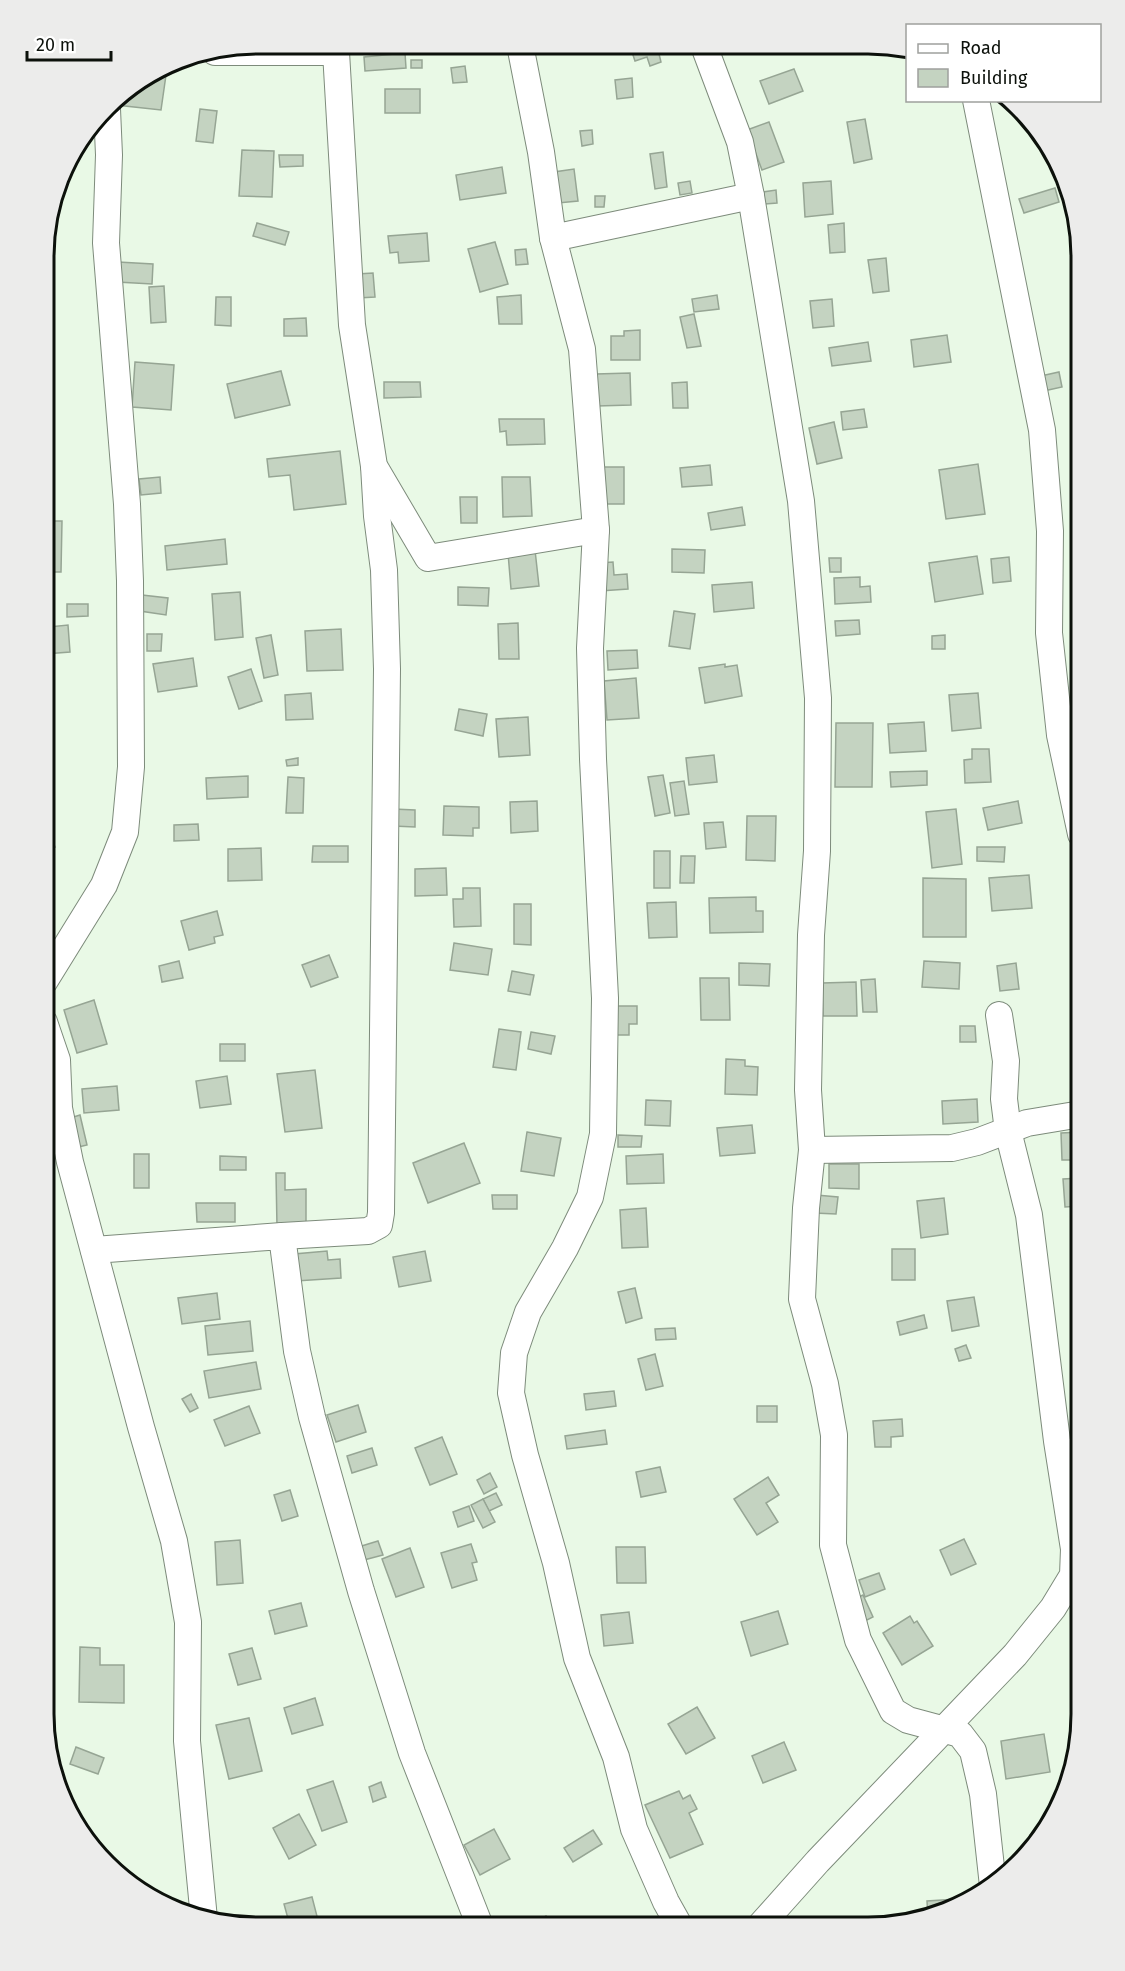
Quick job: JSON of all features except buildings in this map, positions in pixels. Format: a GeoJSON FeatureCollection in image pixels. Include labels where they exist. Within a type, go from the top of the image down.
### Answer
{"type":"FeatureCollection","features":[{"type":"Feature","properties":{"kind":"street"},"geometry":{"type":"LineString","coordinates":[[94,1250],[368,1231],[379,1225],[381,1213],[387,669],[384,570],[374,466],[352,325],[336,54]]}},
{"type":"Feature","properties":{"kind":"street"},"geometry":{"type":"LineString","coordinates":[[522,54],[541,152],[553,238],[582,349],[596,530],[590,648],[605,998],[603,1134],[590,1197],[565,1248],[528,1312],[514,1353],[511,1393],[525,1455],[556,1563],[577,1658],[616,1757],[634,1829],[674,1917]]}},
{"type":"Feature","properties":{"kind":"street"},"geometry":{"type":"LineString","coordinates":[[707,54],[740,142],[751,196],[801,501],[818,698],[817,851],[811,935],[808,1090],[812,1150],[806,1209],[802,1299],[825,1384],[834,1434],[833,1545],[858,1640],[893,1711],[908,1720],[960,1734],[973,1751],[983,1794],[992,1875]]}},
{"type":"Feature","properties":{"kind":"street"},"geometry":{"type":"LineString","coordinates":[[976,102],[1042,430],[1050,531],[1049,633],[1060,735],[1071,787]]}},
{"type":"Feature","properties":{"kind":"street"},"geometry":{"type":"LineString","coordinates":[[54,966],[104,885],[125,832],[131,767],[130,580],[127,504],[106,243],[109,155],[108,121]]}},
{"type":"Feature","properties":{"kind":"street"},"geometry":{"type":"LineString","coordinates":[[553,238],[751,196]]}},
{"type":"Feature","properties":{"kind":"street"},"geometry":{"type":"LineString","coordinates":[[374,466],[428,558],[596,530]]}},
{"type":"Feature","properties":{"kind":"street"},"geometry":{"type":"LineString","coordinates":[[999,1015],[1006,1061],[1004,1099],[1008,1131],[1029,1215],[1057,1441],[1071,1530]]}},
{"type":"Feature","properties":{"kind":"street"},"geometry":{"type":"LineString","coordinates":[[54,1051],[57,1060],[59,1108],[70,1162],[174,1541],[188,1622],[187,1741],[203,1909]]}},
{"type":"Feature","properties":{"kind":"street"},"geometry":{"type":"LineString","coordinates":[[812,1150],[952,1149],[1027,1123],[1071,1116]]}},
{"type":"Feature","properties":{"kind":"street"},"geometry":{"type":"LineString","coordinates":[[282,1236],[297,1351],[312,1417],[412,1753],[476,1917]]}},
{"type":"Feature","properties":{"kind":"street"},"geometry":{"type":"LineString","coordinates":[[768,1917],[1037,1629],[1071,1578]]}}]}
